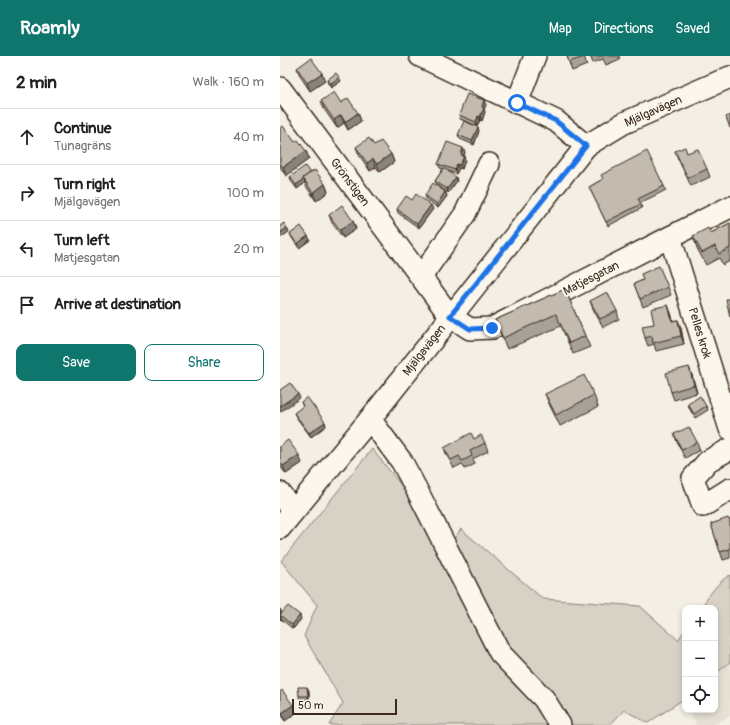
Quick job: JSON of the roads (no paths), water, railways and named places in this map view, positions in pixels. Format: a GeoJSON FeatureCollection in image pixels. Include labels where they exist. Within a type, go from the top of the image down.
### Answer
{"type":"FeatureCollection","features":[{"type":"Feature","properties":{"kind":"street"},"geometry":{"type":"LineString","coordinates":[[420,56],[556,121],[586,146]]}},
{"type":"Feature","properties":{"kind":"street"},"geometry":{"type":"LineString","coordinates":[[517,103],[535,56]]}},
{"type":"Feature","properties":{"kind":"street","name":"Mjälgavägen"},"geometry":{"type":"LineString","coordinates":[[280,528],[370,419],[586,146],[624,123],[730,77]]}},
{"type":"Feature","properties":{"kind":"street","name":"Grönstigen"},"geometry":{"type":"LineString","coordinates":[[280,88],[450,316]]}},
{"type":"Feature","properties":{"kind":"street"},"geometry":{"type":"LineString","coordinates":[[420,277],[465,214],[489,164]]}},
{"type":"Feature","properties":{"kind":"street","name":"Matjesgatan"},"geometry":{"type":"LineString","coordinates":[[450,316],[470,329],[492,328],[730,207]]}},
{"type":"Feature","properties":{"kind":"street","name":"Pelles krok"},"geometry":{"type":"LineString","coordinates":[[670,237],[730,429]]}},
{"type":"Feature","properties":{"kind":"street"},"geometry":{"type":"LineString","coordinates":[[370,419],[402,462],[422,498],[500,653],[544,699],[560,725]]}},
{"type":"Feature","properties":{"kind":"street"},"geometry":{"type":"LineString","coordinates":[[730,449],[708,461],[693,478],[703,506],[730,489]]}},
{"type":"Feature","properties":{"kind":"street"},"geometry":{"type":"LineString","coordinates":[[280,493],[293,511]]}}]}
